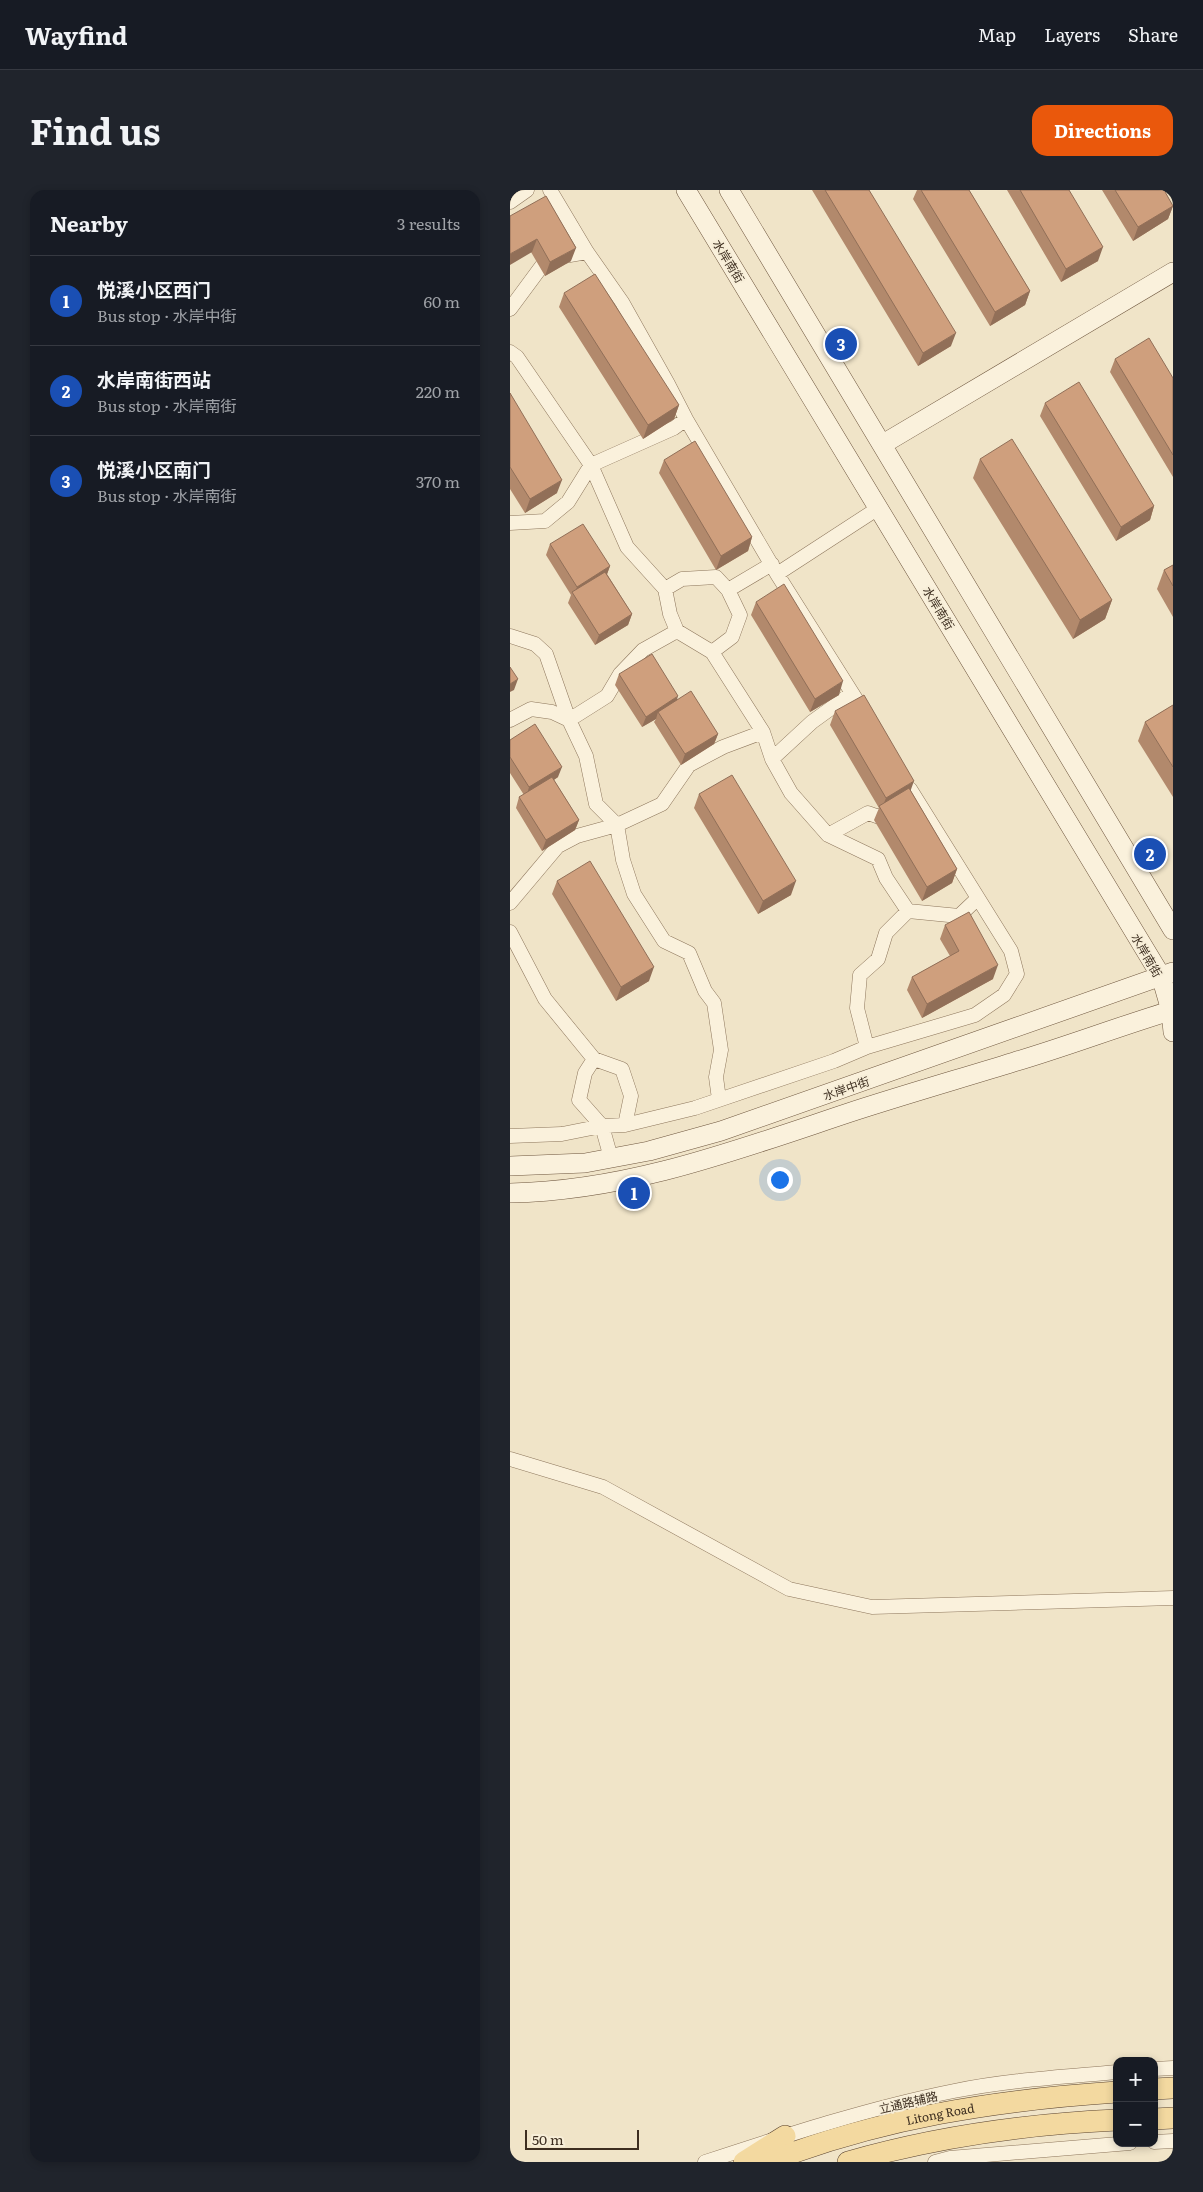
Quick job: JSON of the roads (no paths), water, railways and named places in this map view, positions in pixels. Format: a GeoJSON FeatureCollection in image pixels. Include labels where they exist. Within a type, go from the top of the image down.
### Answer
{"type":"FeatureCollection","features":[{"type":"Feature","properties":{"kind":"main road"},"geometry":{"type":"LineString","coordinates":[[1158,2089],[1173,2088]]}},
{"type":"Feature","properties":{"kind":"main road","name":"Litong Road"},"geometry":{"type":"LineString","coordinates":[[768,2162],[864,2130],[953,2110],[1037,2097],[1113,2092]]}},
{"type":"Feature","properties":{"kind":"main road"},"geometry":{"type":"LineString","coordinates":[[1158,2118],[1173,2118]]}},
{"type":"Feature","properties":{"kind":"main road","name":"Litong Road"},"geometry":{"type":"LineString","coordinates":[[848,2162],[974,2133],[1113,2120]]}},
{"type":"Feature","properties":{"kind":"main road"},"geometry":{"type":"LineString","coordinates":[[744,2162],[785,2136]]}},
{"type":"Feature","properties":{"kind":"street"},"geometry":{"type":"LineString","coordinates":[[510,202],[527,190]]}},
{"type":"Feature","properties":{"kind":"street"},"geometry":{"type":"LineString","coordinates":[[550,190],[587,252],[622,302],[686,419],[774,569],[873,727]]}},
{"type":"Feature","properties":{"kind":"street","name":"水岸南街"},"geometry":{"type":"LineString","coordinates":[[686,190],[877,509],[1167,974],[1173,1032]]}},
{"type":"Feature","properties":{"kind":"street"},"geometry":{"type":"LineString","coordinates":[[729,190],[1173,930]]}},
{"type":"Feature","properties":{"kind":"street"},"geometry":{"type":"LineString","coordinates":[[510,310],[547,258],[587,252]]}},
{"type":"Feature","properties":{"kind":"street"},"geometry":{"type":"LineString","coordinates":[[882,444],[1173,272]]}},
{"type":"Feature","properties":{"kind":"street"},"geometry":{"type":"LineString","coordinates":[[510,352],[517,357],[591,465],[627,547],[665,589],[676,631],[712,652],[763,732],[772,760],[791,793],[828,835],[878,859],[886,878],[908,911]]}},
{"type":"Feature","properties":{"kind":"street"},"geometry":{"type":"LineString","coordinates":[[510,523],[545,521],[568,502],[591,465],[674,428],[686,419]]}},
{"type":"Feature","properties":{"kind":"street"},"geometry":{"type":"LineString","coordinates":[[728,590],[774,569],[877,509]]}},
{"type":"Feature","properties":{"kind":"street"},"geometry":{"type":"LineString","coordinates":[[665,589],[682,579],[716,577],[728,590],[740,615],[732,637],[712,652]]}},
{"type":"Feature","properties":{"kind":"street"},"geometry":{"type":"LineString","coordinates":[[569,720],[607,696],[620,674],[643,650],[676,631]]}},
{"type":"Feature","properties":{"kind":"street"},"geometry":{"type":"LineString","coordinates":[[510,636],[534,644],[546,654],[569,720],[586,756],[596,804],[617,825],[623,860],[634,894],[664,941],[689,953],[705,991],[714,1003],[721,1050],[716,1077],[719,1099]]}},
{"type":"Feature","properties":{"kind":"street"},"geometry":{"type":"LineString","coordinates":[[772,760],[812,722],[852,693]]}},
{"type":"Feature","properties":{"kind":"street"},"geometry":{"type":"LineString","coordinates":[[510,720],[531,709],[552,712],[569,720]]}},
{"type":"Feature","properties":{"kind":"street"},"geometry":{"type":"LineString","coordinates":[[510,903],[558,846],[577,836],[617,825],[662,804],[689,765],[722,747],[763,732]]}},
{"type":"Feature","properties":{"kind":"street"},"geometry":{"type":"LineString","coordinates":[[510,1136],[562,1134],[602,1126],[626,1125],[695,1108],[834,1061],[867,1047],[975,1015],[1004,995],[1017,974],[1011,951],[902,777]]}},
{"type":"Feature","properties":{"kind":"street"},"geometry":{"type":"LineString","coordinates":[[828,835],[868,813],[879,817],[912,793]]}},
{"type":"Feature","properties":{"kind":"street"},"geometry":{"type":"LineString","coordinates":[[908,911],[959,916],[978,898]]}},
{"type":"Feature","properties":{"kind":"street"},"geometry":{"type":"LineString","coordinates":[[867,1047],[857,1008],[860,974],[878,959],[886,933],[908,911]]}},
{"type":"Feature","properties":{"kind":"street"},"geometry":{"type":"LineString","coordinates":[[510,932],[546,999],[594,1059],[622,1070],[631,1096],[626,1125]]}},
{"type":"Feature","properties":{"kind":"street","name":"水岸中街"},"geometry":{"type":"LineString","coordinates":[[510,1166],[585,1163],[649,1151],[721,1131],[1167,974]]}},
{"type":"Feature","properties":{"kind":"street","name":"水岸中街"},"geometry":{"type":"LineString","coordinates":[[510,1193],[566,1190],[631,1180],[712,1158],[1172,1010]]}},
{"type":"Feature","properties":{"kind":"street"},"geometry":{"type":"LineString","coordinates":[[594,1059],[584,1073],[579,1100],[602,1126],[611,1158]]}},
{"type":"Feature","properties":{"kind":"street"},"geometry":{"type":"LineString","coordinates":[[510,1459],[603,1487],[789,1589],[872,1607],[1173,1598]]}},
{"type":"Feature","properties":{"kind":"street"},"geometry":{"type":"LineString","coordinates":[[1158,2069],[1173,2068]]}},
{"type":"Feature","properties":{"kind":"street","name":"立通路辅路"},"geometry":{"type":"LineString","coordinates":[[705,2162],[864,2112],[954,2091],[1008,2082],[1113,2072]]}},
{"type":"Feature","properties":{"kind":"street"},"geometry":{"type":"LineString","coordinates":[[1158,2142],[1173,2141]]}},
{"type":"Feature","properties":{"kind":"street"},"geometry":{"type":"LineString","coordinates":[[935,2162],[950,2158],[1113,2144]]}},
{"type":"Feature","properties":{"kind":"place","name":"悦溪小区南门"},"geometry":{"type":"Point","coordinates":[841,344]}},
{"type":"Feature","properties":{"kind":"place","name":"水岸南街西站"},"geometry":{"type":"Point","coordinates":[1150,854]}},
{"type":"Feature","properties":{"kind":"place","name":"悦溪小区西门"},"geometry":{"type":"Point","coordinates":[634,1193]}}]}
